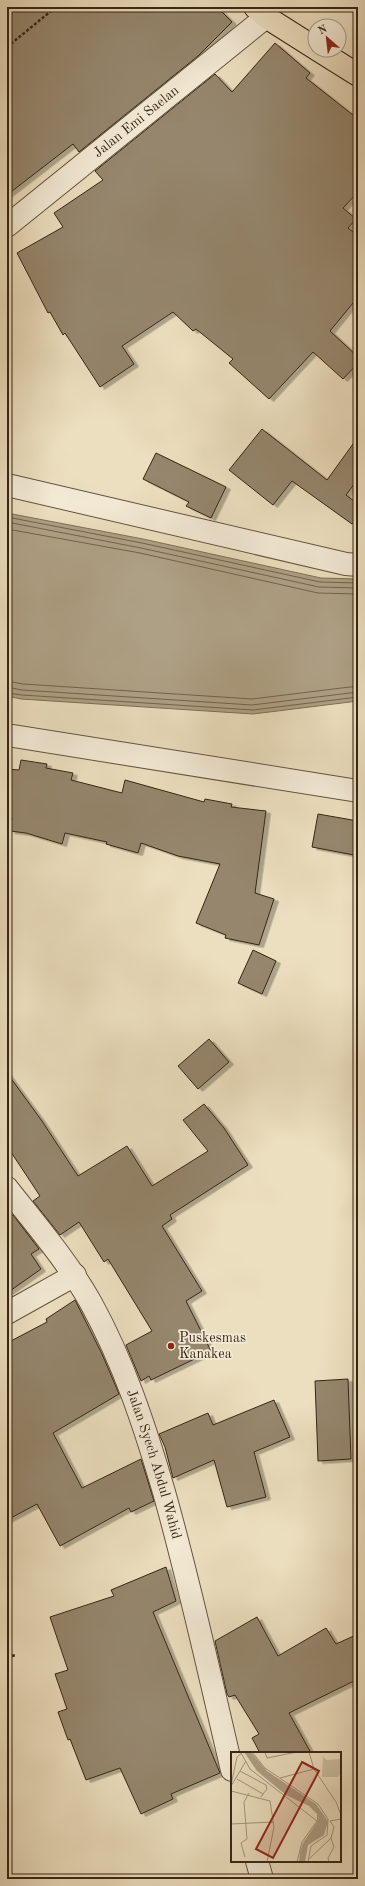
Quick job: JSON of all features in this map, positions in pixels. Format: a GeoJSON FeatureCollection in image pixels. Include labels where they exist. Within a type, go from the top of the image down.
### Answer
{"type":"FeatureCollection","features":[{"type":"Feature","properties":{"kind":"main road"},"geometry":{"type":"LineString","coordinates":[[260,12],[307,43]]}},
{"type":"Feature","properties":{"kind":"main road"},"geometry":{"type":"LineString","coordinates":[[330,58],[358,76]]}},
{"type":"Feature","properties":{"kind":"street","name":"Jalan Emi Saelan"},"geometry":{"type":"LineString","coordinates":[[7,226],[260,12]]}},
{"type":"Feature","properties":{"kind":"street"},"geometry":{"type":"LineString","coordinates":[[7,485],[346,564],[358,565]]}},
{"type":"Feature","properties":{"kind":"street"},"geometry":{"type":"LineString","coordinates":[[7,734],[358,791]]}},
{"type":"Feature","properties":{"kind":"street","name":"Jalan Syech Abdul Wahid"},"geometry":{"type":"LineString","coordinates":[[7,1188],[75,1275],[92,1304],[119,1360],[143,1420],[180,1551],[231,1766]]}},
{"type":"Feature","properties":{"kind":"street"},"geometry":{"type":"LineString","coordinates":[[7,1313],[75,1275]]}},
{"type":"Feature","properties":{"kind":"street"},"geometry":{"type":"LineString","coordinates":[[257,1862],[262,1879]]}},
{"type":"Feature","properties":{"kind":"path"},"geometry":{"type":"LineString","coordinates":[[7,47],[56,7]]}},
{"type":"Feature","properties":{"kind":"path"},"geometry":{"type":"LineString","coordinates":[[7,1657],[16,1655]]}},
{"type":"Feature","properties":{"kind":"water"},"geometry":{"type":"Polygon","coordinates":[[[7,513],[143,539],[321,578],[358,579],[358,701],[253,714],[21,699],[7,696],[7,513]]]}},
{"type":"Feature","properties":{"kind":"building"},"geometry":{"type":"Polygon","coordinates":[[[7,7],[217,7],[232,22],[198,56],[79,152],[73,144],[7,195],[7,7]]]}},
{"type":"Feature","properties":{"kind":"building"},"geometry":{"type":"Polygon","coordinates":[[[275,43],[310,73],[306,78],[358,119],[358,192],[343,208],[356,219],[348,228],[358,236],[358,297],[330,331],[358,357],[358,363],[343,379],[313,352],[269,399],[229,363],[233,359],[196,329],[193,331],[173,312],[122,346],[134,364],[100,387],[65,333],[63,335],[50,312],[48,313],[17,253],[63,227],[54,213],[103,180],[95,171],[215,74],[232,92],[275,43]]]}},
{"type":"Feature","properties":{"kind":"building"},"geometry":{"type":"Polygon","coordinates":[[[262,429],[327,480],[358,437],[358,479],[346,495],[358,504],[358,517],[352,524],[292,481],[273,505],[229,470],[262,429]]]}},
{"type":"Feature","properties":{"kind":"building"},"geometry":{"type":"Polygon","coordinates":[[[156,453],[226,487],[211,518],[186,506],[189,502],[143,479],[156,453]]]}},
{"type":"Feature","properties":{"kind":"building"},"geometry":{"type":"Polygon","coordinates":[[[21,760],[47,764],[46,768],[73,773],[71,780],[122,793],[125,780],[204,802],[205,799],[232,804],[231,807],[266,811],[255,893],[274,899],[259,945],[225,938],[226,935],[196,923],[220,864],[178,856],[141,843],[138,853],[106,844],[107,842],[65,833],[62,844],[26,833],[10,831],[12,818],[7,817],[7,769],[19,770],[21,760]]]}},
{"type":"Feature","properties":{"kind":"building"},"geometry":{"type":"Polygon","coordinates":[[[318,814],[358,821],[358,837],[354,855],[312,847],[318,814]]]}},
{"type":"Feature","properties":{"kind":"building"},"geometry":{"type":"Polygon","coordinates":[[[253,950],[276,961],[262,994],[238,983],[253,950]]]}},
{"type":"Feature","properties":{"kind":"building"},"geometry":{"type":"Polygon","coordinates":[[[209,1039],[229,1062],[198,1089],[178,1066],[209,1039]]]}},
{"type":"Feature","properties":{"kind":"building"},"geometry":{"type":"Polygon","coordinates":[[[7,1073],[42,1121],[78,1176],[127,1146],[152,1186],[208,1151],[183,1120],[204,1104],[224,1128],[248,1165],[170,1215],[172,1219],[162,1226],[202,1291],[186,1301],[211,1351],[151,1380],[149,1376],[141,1381],[126,1345],[152,1331],[108,1259],[104,1262],[79,1222],[60,1235],[33,1201],[40,1196],[7,1146],[7,1073]]]}},
{"type":"Feature","properties":{"kind":"building"},"geometry":{"type":"Polygon","coordinates":[[[13,1215],[39,1249],[31,1254],[41,1269],[7,1293],[7,1219],[13,1215]]]}},
{"type":"Feature","properties":{"kind":"building"},"geometry":{"type":"Polygon","coordinates":[[[75,1300],[102,1354],[119,1394],[53,1433],[82,1488],[141,1459],[154,1501],[131,1512],[129,1508],[60,1546],[37,1504],[7,1520],[7,1343],[47,1322],[46,1319],[75,1300]]]}},
{"type":"Feature","properties":{"kind":"building"},"geometry":{"type":"Polygon","coordinates":[[[348,1379],[351,1459],[318,1461],[315,1381],[348,1379]]]}},
{"type":"Feature","properties":{"kind":"building"},"geometry":{"type":"Polygon","coordinates":[[[274,1400],[290,1437],[254,1452],[266,1497],[227,1507],[214,1460],[173,1478],[165,1447],[159,1434],[208,1413],[213,1425],[274,1400]]]}},
{"type":"Feature","properties":{"kind":"building"},"geometry":{"type":"Polygon","coordinates":[[[166,1567],[176,1601],[153,1612],[220,1773],[171,1794],[173,1799],[141,1814],[120,1768],[86,1780],[70,1739],[68,1740],[58,1712],[67,1709],[55,1674],[68,1670],[50,1617],[114,1596],[111,1590],[166,1567]]]}},
{"type":"Feature","properties":{"kind":"building"},"geometry":{"type":"Polygon","coordinates":[[[257,1617],[278,1656],[326,1628],[336,1644],[358,1634],[358,1679],[289,1713],[310,1752],[259,1752],[252,1738],[259,1734],[235,1695],[229,1697],[227,1694],[215,1641],[257,1617]]]}},
{"type":"Feature","properties":{"kind":"place","name":"Puskesmas Kanakea"},"geometry":{"type":"Point","coordinates":[171,1346]}}]}
